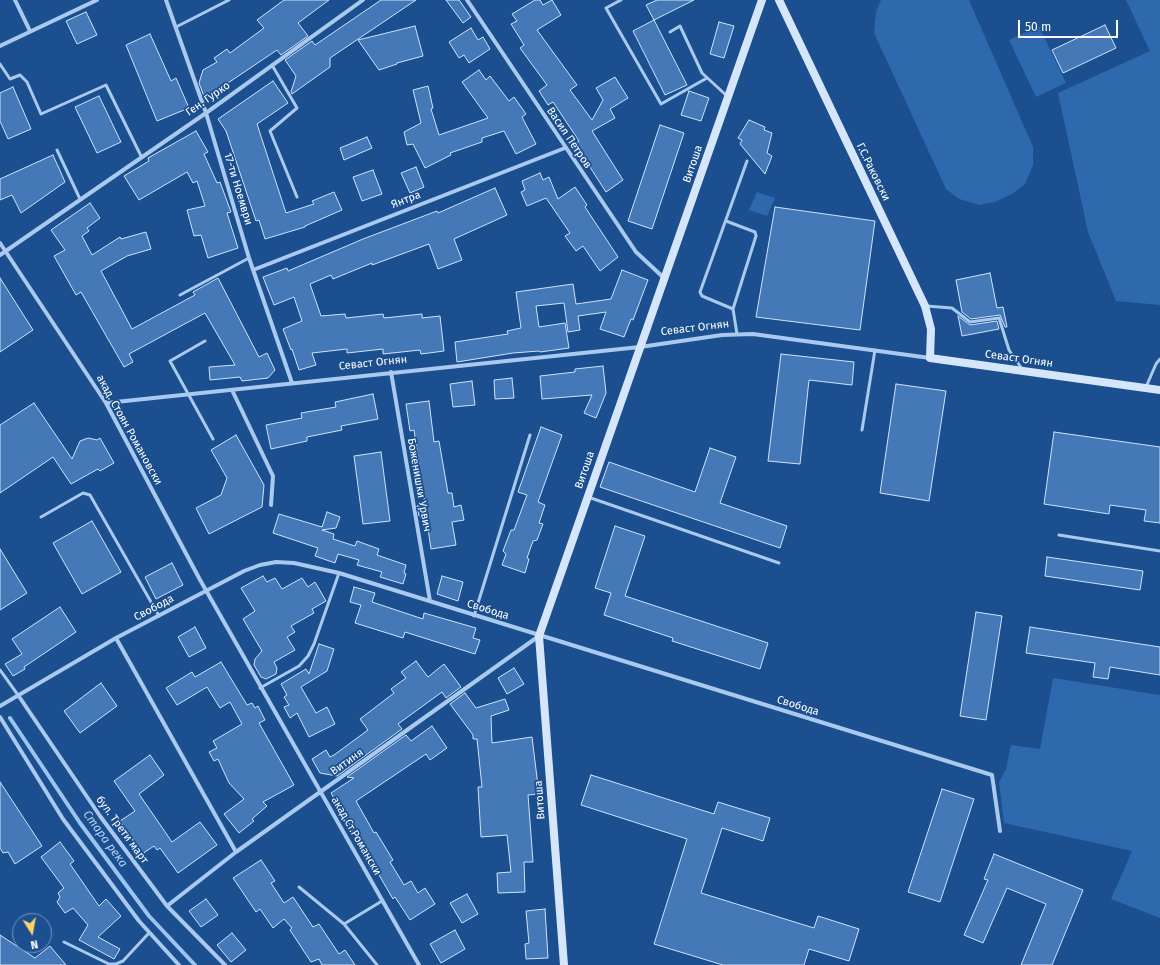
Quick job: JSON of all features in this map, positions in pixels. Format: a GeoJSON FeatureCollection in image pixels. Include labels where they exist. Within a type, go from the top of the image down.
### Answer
{"type":"FeatureCollection","features":[{"type":"Feature","properties":{"kind":"street"},"geometry":{"type":"LineString","coordinates":[[15,0],[30,31]]}},
{"type":"Feature","properties":{"kind":"street"},"geometry":{"type":"LineString","coordinates":[[0,46],[97,0]]}},
{"type":"Feature","properties":{"kind":"street","name":"17-ти Ноември"},"geometry":{"type":"LineString","coordinates":[[166,0],[206,112],[249,258],[292,383]]}},
{"type":"Feature","properties":{"kind":"street","name":"Ген. Гурко"},"geometry":{"type":"LineString","coordinates":[[0,255],[206,112],[363,0]]}},
{"type":"Feature","properties":{"kind":"street","name":"Васил Петров"},"geometry":{"type":"LineString","coordinates":[[468,0],[565,148],[636,252],[664,279]]}},
{"type":"Feature","properties":{"kind":"street","name":"Витоша"},"geometry":{"type":"LineString","coordinates":[[564,965],[539,636],[762,0]]}},
{"type":"Feature","properties":{"kind":"street","name":"Г.С.Раковски"},"geometry":{"type":"LineString","coordinates":[[779,0],[925,306],[931,329],[930,358]]}},
{"type":"Feature","properties":{"kind":"street","name":"Янтра"},"geometry":{"type":"LineString","coordinates":[[253,270],[565,148]]}},
{"type":"Feature","properties":{"kind":"street","name":"акад. Стоян Романовски"},"geometry":{"type":"LineString","coordinates":[[0,243],[106,403],[229,633]]}},
{"type":"Feature","properties":{"kind":"street","name":"Севаст Огнян"},"geometry":{"type":"LineString","coordinates":[[106,403],[640,347],[704,337],[737,334],[759,334],[1160,390]]}},
{"type":"Feature","properties":{"kind":"street","name":"Боженишки Урвич"},"geometry":{"type":"LineString","coordinates":[[391,372],[430,601]]}},
{"type":"Feature","properties":{"kind":"street"},"geometry":{"type":"LineString","coordinates":[[232,390],[273,476],[271,505]]}},
{"type":"Feature","properties":{"kind":"street","name":"Свобода"},"geometry":{"type":"LineString","coordinates":[[0,706],[116,638],[244,571],[260,565],[276,562],[310,565],[992,775],[1000,831]]}},
{"type":"Feature","properties":{"kind":"street","name":"акад.Ст.Романски"},"geometry":{"type":"LineString","coordinates":[[229,633],[419,965]]}},
{"type":"Feature","properties":{"kind":"street","name":"Витиня"},"geometry":{"type":"LineString","coordinates":[[167,906],[236,852],[539,636]]}},
{"type":"Feature","properties":{"kind":"street"},"geometry":{"type":"LineString","coordinates":[[116,638],[236,852]]}},
{"type":"Feature","properties":{"kind":"street","name":"бул. Трети март"},"geometry":{"type":"LineString","coordinates":[[18,695],[100,816],[167,906],[225,965]]}},
{"type":"Feature","properties":{"kind":"street"},"geometry":{"type":"LineString","coordinates":[[0,716],[63,819],[148,933],[179,965]]}},
{"type":"Feature","properties":{"kind":"lane"},"geometry":{"type":"LineString","coordinates":[[176,27],[229,0]]}},
{"type":"Feature","properties":{"kind":"lane"},"geometry":{"type":"LineString","coordinates":[[621,0],[606,8],[661,104],[707,78]]}},
{"type":"Feature","properties":{"kind":"lane"},"geometry":{"type":"LineString","coordinates":[[670,32],[680,26],[702,73],[728,97]]}},
{"type":"Feature","properties":{"kind":"lane"},"geometry":{"type":"LineString","coordinates":[[0,64],[10,79],[20,75],[26,82],[41,114],[106,85],[141,156]]}},
{"type":"Feature","properties":{"kind":"lane"},"geometry":{"type":"LineString","coordinates":[[272,65],[297,108],[270,131],[297,197]]}},
{"type":"Feature","properties":{"kind":"lane"},"geometry":{"type":"LineString","coordinates":[[57,150],[80,199]]}},
{"type":"Feature","properties":{"kind":"lane"},"geometry":{"type":"LineString","coordinates":[[733,309],[702,296],[700,292],[747,161]]}},
{"type":"Feature","properties":{"kind":"lane"},"geometry":{"type":"LineString","coordinates":[[726,221],[755,232],[756,236],[733,309],[737,334]]}},
{"type":"Feature","properties":{"kind":"lane"},"geometry":{"type":"LineString","coordinates":[[180,295],[249,258]]}},
{"type":"Feature","properties":{"kind":"lane"},"geometry":{"type":"LineString","coordinates":[[925,306],[952,308],[970,322],[999,318],[1008,350],[1023,371]]}},
{"type":"Feature","properties":{"kind":"lane"},"geometry":{"type":"LineString","coordinates":[[205,341],[170,361],[213,439]]}},
{"type":"Feature","properties":{"kind":"lane"},"geometry":{"type":"LineString","coordinates":[[862,430],[874,350]]}},
{"type":"Feature","properties":{"kind":"lane"},"geometry":{"type":"LineString","coordinates":[[1146,388],[1156,364],[1160,359]]}},
{"type":"Feature","properties":{"kind":"lane"},"geometry":{"type":"LineString","coordinates":[[474,616],[530,435]]}},
{"type":"Feature","properties":{"kind":"lane"},"geometry":{"type":"LineString","coordinates":[[41,517],[83,493],[90,495],[159,616]]}},
{"type":"Feature","properties":{"kind":"lane"},"geometry":{"type":"LineString","coordinates":[[588,497],[779,563]]}},
{"type":"Feature","properties":{"kind":"lane"},"geometry":{"type":"LineString","coordinates":[[1059,535],[1160,551]]}},
{"type":"Feature","properties":{"kind":"lane"},"geometry":{"type":"LineString","coordinates":[[260,688],[299,666],[308,656],[314,644],[339,573]]}},
{"type":"Feature","properties":{"kind":"lane"},"geometry":{"type":"LineString","coordinates":[[0,670],[18,695]]}},
{"type":"Feature","properties":{"kind":"lane"},"geometry":{"type":"LineString","coordinates":[[299,887],[344,924],[377,965]]}},
{"type":"Feature","properties":{"kind":"lane"},"geometry":{"type":"LineString","coordinates":[[344,924],[382,900]]}},
{"type":"Feature","properties":{"kind":"lane"},"geometry":{"type":"LineString","coordinates":[[64,942],[109,964],[116,964],[123,961],[148,933]]}},
{"type":"Feature","properties":{"kind":"shaded area"},"geometry":{"type":"Polygon","coordinates":[[[881,0],[969,0],[1033,147],[1033,165],[1025,184],[1012,194],[995,202],[979,205],[959,199],[946,189],[874,33],[876,12],[881,0]]]}},
{"type":"Feature","properties":{"kind":"shaded area"},"geometry":{"type":"Polygon","coordinates":[[[1126,0],[1160,0],[1160,305],[1116,301],[1088,232],[1058,93],[1150,51],[1126,0]]]}},
{"type":"Feature","properties":{"kind":"shaded area"},"geometry":{"type":"Polygon","coordinates":[[[1039,26],[1066,83],[1036,97],[1009,40],[1039,26]]]}},
{"type":"Feature","properties":{"kind":"shaded area"},"geometry":{"type":"Polygon","coordinates":[[[757,192],[775,198],[767,216],[749,210],[757,192]]]}},
{"type":"Feature","properties":{"kind":"shaded area"},"geometry":{"type":"Polygon","coordinates":[[[1053,678],[1160,695],[1160,918],[1111,899],[1132,851],[1004,823],[999,782],[1006,769],[1011,745],[1040,749],[1053,678]]]}},
{"type":"Feature","properties":{"kind":"building"},"geometry":{"type":"Polygon","coordinates":[[[284,0],[329,0],[298,23],[308,36],[281,55],[277,50],[219,89],[216,94],[205,99],[199,83],[203,70],[217,62],[214,58],[227,49],[230,53],[264,28],[257,20],[284,0]]]}},
{"type":"Feature","properties":{"kind":"building"},"geometry":{"type":"Polygon","coordinates":[[[381,0],[416,0],[330,58],[330,67],[292,94],[291,92],[296,76],[285,60],[312,41],[315,45],[381,0]]]}},
{"type":"Feature","properties":{"kind":"building"},"geometry":{"type":"Polygon","coordinates":[[[446,0],[459,0],[471,17],[463,23],[446,0]]]}},
{"type":"Feature","properties":{"kind":"building"},"geometry":{"type":"Polygon","coordinates":[[[535,0],[540,0],[543,5],[552,0],[561,15],[537,30],[577,85],[570,90],[592,120],[603,100],[596,88],[615,77],[628,98],[610,109],[615,118],[592,131],[623,180],[606,192],[575,144],[579,141],[553,102],[548,105],[539,91],[547,85],[520,48],[524,45],[511,24],[517,21],[512,14],[535,0]]]}},
{"type":"Feature","properties":{"kind":"building"},"geometry":{"type":"Polygon","coordinates":[[[657,0],[694,0],[654,20],[646,5],[657,0]]]}},
{"type":"Feature","properties":{"kind":"building"},"geometry":{"type":"Polygon","coordinates":[[[86,12],[97,35],[77,44],[66,21],[86,12]]]}},
{"type":"Feature","properties":{"kind":"building"},"geometry":{"type":"Polygon","coordinates":[[[654,20],[687,85],[665,95],[633,31],[654,20]]]}},
{"type":"Feature","properties":{"kind":"building"},"geometry":{"type":"Polygon","coordinates":[[[719,22],[734,26],[724,58],[710,54],[719,22]]]}},
{"type":"Feature","properties":{"kind":"building"},"geometry":{"type":"Polygon","coordinates":[[[1105,25],[1116,48],[1063,73],[1052,50],[1105,25]]]}},
{"type":"Feature","properties":{"kind":"building"},"geometry":{"type":"Polygon","coordinates":[[[415,26],[423,56],[397,63],[379,70],[358,40],[415,26]]]}},
{"type":"Feature","properties":{"kind":"building"},"geometry":{"type":"Polygon","coordinates":[[[471,28],[478,40],[483,37],[490,49],[469,63],[464,55],[459,58],[449,42],[471,28]]]}},
{"type":"Feature","properties":{"kind":"building"},"geometry":{"type":"Polygon","coordinates":[[[150,34],[171,81],[176,78],[189,108],[157,121],[126,45],[150,34]]]}},
{"type":"Feature","properties":{"kind":"building"},"geometry":{"type":"Polygon","coordinates":[[[479,70],[486,80],[490,76],[509,101],[514,97],[526,114],[522,117],[536,144],[516,154],[504,131],[482,138],[482,142],[450,153],[451,155],[425,168],[413,144],[407,145],[404,132],[421,123],[413,90],[428,86],[433,108],[431,109],[439,135],[488,118],[462,82],[479,70]]]}},
{"type":"Feature","properties":{"kind":"building"},"geometry":{"type":"Polygon","coordinates":[[[273,81],[288,103],[257,124],[286,213],[314,204],[312,201],[334,192],[342,210],[305,227],[265,239],[259,220],[256,221],[226,131],[218,119],[273,81]]]}},
{"type":"Feature","properties":{"kind":"building"},"geometry":{"type":"Polygon","coordinates":[[[13,87],[31,129],[8,139],[0,121],[0,93],[13,87]]]}},
{"type":"Feature","properties":{"kind":"building"},"geometry":{"type":"Polygon","coordinates":[[[689,91],[709,98],[701,121],[681,115],[689,91]]]}},
{"type":"Feature","properties":{"kind":"building"},"geometry":{"type":"Polygon","coordinates":[[[99,96],[121,142],[97,153],[75,107],[99,96]]]}},
{"type":"Feature","properties":{"kind":"building"},"geometry":{"type":"Polygon","coordinates":[[[749,120],[765,127],[764,130],[772,133],[767,153],[772,156],[765,174],[740,144],[742,140],[738,138],[749,120]]]}},
{"type":"Feature","properties":{"kind":"building"},"geometry":{"type":"Polygon","coordinates":[[[660,125],[684,133],[652,229],[628,221],[660,125]]]}},
{"type":"Feature","properties":{"kind":"building"},"geometry":{"type":"Polygon","coordinates":[[[196,131],[208,152],[204,154],[217,183],[220,182],[231,212],[227,213],[238,248],[208,258],[201,235],[194,236],[187,210],[205,206],[197,181],[193,183],[187,172],[139,200],[124,176],[149,161],[148,158],[196,131]]]}},
{"type":"Feature","properties":{"kind":"building"},"geometry":{"type":"Polygon","coordinates":[[[367,137],[372,148],[344,160],[340,148],[367,137]]]}},
{"type":"Feature","properties":{"kind":"building"},"geometry":{"type":"Polygon","coordinates":[[[53,155],[65,182],[21,213],[12,195],[0,200],[0,179],[53,155]]]}},
{"type":"Feature","properties":{"kind":"building"},"geometry":{"type":"Polygon","coordinates":[[[416,167],[424,187],[410,193],[401,173],[416,167]]]}},
{"type":"Feature","properties":{"kind":"building"},"geometry":{"type":"Polygon","coordinates":[[[373,170],[382,194],[362,201],[353,177],[373,170]]]}},
{"type":"Feature","properties":{"kind":"building"},"geometry":{"type":"Polygon","coordinates":[[[540,173],[543,180],[549,177],[558,199],[575,187],[587,205],[585,207],[618,257],[600,271],[583,246],[576,251],[565,236],[570,233],[546,198],[527,206],[521,192],[525,190],[522,181],[540,173]]]}},
{"type":"Feature","properties":{"kind":"building"},"geometry":{"type":"Polygon","coordinates":[[[495,188],[507,215],[454,239],[462,260],[438,269],[429,244],[372,265],[372,263],[333,279],[331,275],[310,284],[321,316],[345,314],[346,318],[383,314],[384,318],[422,314],[422,318],[440,316],[444,351],[421,354],[420,350],[383,354],[383,349],[347,353],[347,349],[312,353],[316,365],[299,370],[283,329],[302,321],[294,297],[274,305],[263,277],[287,268],[288,271],[363,239],[437,211],[438,213],[495,188]]]}},
{"type":"Feature","properties":{"kind":"building"},"geometry":{"type":"Polygon","coordinates":[[[90,203],[100,218],[87,228],[89,231],[82,236],[92,255],[120,237],[121,239],[146,232],[151,249],[127,256],[101,271],[132,329],[195,295],[193,292],[218,278],[259,357],[267,353],[275,370],[268,378],[242,381],[240,377],[210,380],[209,367],[235,365],[205,313],[129,354],[133,362],[124,367],[81,292],[76,295],[54,256],[65,250],[51,230],[90,203]]]}},
{"type":"Feature","properties":{"kind":"building"},"geometry":{"type":"Polygon","coordinates":[[[775,207],[875,221],[860,330],[756,317],[775,207]]]}},
{"type":"Feature","properties":{"kind":"building"},"geometry":{"type":"Polygon","coordinates":[[[622,270],[648,280],[633,320],[631,319],[624,337],[600,329],[606,312],[578,316],[580,330],[568,332],[564,303],[536,306],[539,327],[565,323],[569,348],[540,352],[513,353],[457,362],[455,342],[508,334],[507,331],[521,328],[516,292],[573,284],[576,304],[611,299],[622,270]]]}},
{"type":"Feature","properties":{"kind":"building"},"geometry":{"type":"Polygon","coordinates":[[[990,273],[997,308],[1003,307],[1007,327],[1005,327],[1000,315],[971,319],[962,312],[956,280],[990,273]]]}},
{"type":"Feature","properties":{"kind":"building"},"geometry":{"type":"Polygon","coordinates":[[[0,278],[33,330],[0,352],[0,278]]]}},
{"type":"Feature","properties":{"kind":"building"},"geometry":{"type":"Polygon","coordinates":[[[958,316],[970,325],[997,321],[999,329],[962,336],[958,316]]]}},
{"type":"Feature","properties":{"kind":"building"},"geometry":{"type":"Polygon","coordinates":[[[781,354],[854,362],[852,385],[809,380],[800,464],[768,461],[781,354]]]}},
{"type":"Feature","properties":{"kind":"building"},"geometry":{"type":"Polygon","coordinates":[[[603,366],[606,393],[596,418],[584,413],[592,395],[542,399],[540,376],[575,372],[575,369],[603,366]]]}},
{"type":"Feature","properties":{"kind":"building"},"geometry":{"type":"Polygon","coordinates":[[[512,378],[514,398],[495,399],[494,380],[512,378]]]}},
{"type":"Feature","properties":{"kind":"building"},"geometry":{"type":"Polygon","coordinates":[[[472,381],[475,405],[453,407],[450,384],[472,381]]]}},
{"type":"Feature","properties":{"kind":"building"},"geometry":{"type":"Polygon","coordinates":[[[896,384],[946,391],[929,501],[880,493],[896,384]]]}},
{"type":"Feature","properties":{"kind":"building"},"geometry":{"type":"Polygon","coordinates":[[[373,394],[378,419],[341,426],[342,430],[307,437],[307,441],[271,449],[266,425],[302,418],[301,413],[336,407],[335,402],[373,394]]]}},
{"type":"Feature","properties":{"kind":"building"},"geometry":{"type":"Polygon","coordinates":[[[429,401],[434,442],[439,441],[448,493],[452,493],[454,507],[461,505],[464,520],[452,522],[456,545],[431,549],[426,515],[419,516],[417,506],[425,505],[414,430],[410,431],[406,404],[429,401]]]}},
{"type":"Feature","properties":{"kind":"building"},"geometry":{"type":"Polygon","coordinates":[[[34,403],[72,459],[80,441],[88,438],[97,440],[100,438],[114,463],[100,471],[98,469],[71,484],[53,457],[0,493],[0,425],[34,403]]]}},
{"type":"Feature","properties":{"kind":"building"},"geometry":{"type":"Polygon","coordinates":[[[541,427],[562,435],[538,502],[545,505],[539,523],[543,524],[537,540],[533,541],[527,558],[529,559],[525,573],[502,565],[506,554],[503,551],[511,530],[514,530],[527,495],[518,492],[541,427]]]}},
{"type":"Feature","properties":{"kind":"building"},"geometry":{"type":"Polygon","coordinates":[[[1054,432],[1160,447],[1160,523],[1144,521],[1146,510],[1110,505],[1109,514],[1044,504],[1054,432]]]}},
{"type":"Feature","properties":{"kind":"building"},"geometry":{"type":"Polygon","coordinates":[[[236,435],[264,485],[262,507],[209,534],[196,508],[221,495],[227,478],[211,450],[236,435]]]}},
{"type":"Feature","properties":{"kind":"building"},"geometry":{"type":"Polygon","coordinates":[[[710,448],[736,457],[720,503],[787,526],[780,548],[600,487],[609,462],[695,492],[710,448]]]}},
{"type":"Feature","properties":{"kind":"building"},"geometry":{"type":"Polygon","coordinates":[[[381,452],[390,521],[363,524],[354,456],[381,452]]]}},
{"type":"Feature","properties":{"kind":"building"},"geometry":{"type":"Polygon","coordinates":[[[327,512],[340,517],[336,528],[322,530],[334,534],[333,539],[355,546],[357,541],[379,549],[377,555],[406,565],[404,573],[406,574],[403,584],[380,577],[382,572],[357,565],[359,560],[338,554],[335,563],[315,556],[318,548],[273,533],[279,514],[322,527],[327,512]]]}},
{"type":"Feature","properties":{"kind":"building"},"geometry":{"type":"Polygon","coordinates":[[[92,521],[121,572],[82,594],[53,543],[92,521]]]}},
{"type":"Feature","properties":{"kind":"building"},"geometry":{"type":"Polygon","coordinates":[[[615,526],[645,536],[625,596],[768,643],[760,669],[672,641],[673,638],[604,615],[611,593],[595,588],[615,526]]]}},
{"type":"Feature","properties":{"kind":"building"},"geometry":{"type":"Polygon","coordinates":[[[0,549],[27,593],[0,610],[0,549]]]}},
{"type":"Feature","properties":{"kind":"building"},"geometry":{"type":"Polygon","coordinates":[[[1047,557],[1143,571],[1140,590],[1045,576],[1047,557]]]}},
{"type":"Feature","properties":{"kind":"building"},"geometry":{"type":"Polygon","coordinates":[[[172,563],[183,585],[156,599],[145,577],[172,563]]]}},
{"type":"Feature","properties":{"kind":"building"},"geometry":{"type":"Polygon","coordinates":[[[263,576],[267,582],[275,578],[282,589],[302,578],[308,587],[315,582],[326,601],[312,609],[314,613],[291,626],[295,632],[287,637],[295,650],[274,662],[277,668],[276,674],[266,679],[261,677],[254,665],[255,659],[262,651],[243,619],[255,611],[241,588],[263,576]]]}},
{"type":"Feature","properties":{"kind":"building"},"geometry":{"type":"Polygon","coordinates":[[[442,576],[463,582],[458,601],[437,594],[442,576]]]}},
{"type":"Feature","properties":{"kind":"building"},"geometry":{"type":"Polygon","coordinates":[[[354,587],[375,593],[372,602],[423,619],[424,613],[476,628],[473,638],[480,640],[475,654],[405,632],[403,638],[355,623],[361,605],[350,602],[354,587]]]}},
{"type":"Feature","properties":{"kind":"building"},"geometry":{"type":"Polygon","coordinates":[[[60,607],[76,632],[13,676],[5,664],[22,654],[12,639],[60,607]]]}},
{"type":"Feature","properties":{"kind":"building"},"geometry":{"type":"Polygon","coordinates":[[[976,612],[1002,616],[986,720],[960,716],[976,612]]]}},
{"type":"Feature","properties":{"kind":"building"},"geometry":{"type":"Polygon","coordinates":[[[195,627],[206,648],[189,657],[178,637],[195,627]]]}},
{"type":"Feature","properties":{"kind":"building"},"geometry":{"type":"Polygon","coordinates":[[[1030,627],[1160,647],[1160,675],[1110,667],[1108,679],[1093,677],[1095,663],[1026,653],[1030,627]]]}},
{"type":"Feature","properties":{"kind":"building"},"geometry":{"type":"Polygon","coordinates":[[[319,644],[334,649],[327,671],[301,687],[316,713],[327,707],[335,724],[309,737],[297,713],[290,718],[284,707],[289,705],[284,697],[287,695],[281,684],[306,669],[309,674],[319,644]]]}},
{"type":"Feature","properties":{"kind":"building"},"geometry":{"type":"Polygon","coordinates":[[[416,661],[428,677],[444,664],[461,687],[446,698],[442,692],[398,724],[402,729],[337,776],[320,773],[312,759],[326,750],[330,757],[334,755],[368,730],[360,719],[394,693],[391,689],[406,678],[401,672],[416,661]]]}},
{"type":"Feature","properties":{"kind":"building"},"geometry":{"type":"Polygon","coordinates":[[[221,662],[247,705],[252,703],[255,708],[258,706],[265,720],[259,723],[294,785],[263,802],[267,806],[252,819],[254,821],[239,833],[224,814],[244,799],[229,783],[218,759],[214,761],[209,752],[217,748],[213,741],[242,724],[230,702],[220,708],[207,687],[177,705],[166,688],[192,672],[195,677],[221,662]]]}},
{"type":"Feature","properties":{"kind":"building"},"geometry":{"type":"Polygon","coordinates":[[[514,668],[524,684],[507,694],[498,678],[514,668]]]}},
{"type":"Feature","properties":{"kind":"building"},"geometry":{"type":"Polygon","coordinates":[[[101,683],[117,706],[80,733],[64,711],[101,683]]]}},
{"type":"Feature","properties":{"kind":"building"},"geometry":{"type":"Polygon","coordinates":[[[465,693],[476,708],[505,699],[509,710],[491,716],[492,743],[532,737],[539,794],[528,795],[533,862],[524,862],[525,892],[498,893],[497,873],[511,872],[507,835],[481,837],[478,787],[482,787],[477,739],[473,739],[473,735],[450,704],[465,693]]]}},
{"type":"Feature","properties":{"kind":"building"},"geometry":{"type":"Polygon","coordinates":[[[432,726],[447,748],[430,760],[426,754],[356,801],[374,833],[376,832],[393,860],[390,862],[404,885],[411,881],[418,893],[425,888],[435,904],[410,920],[395,897],[393,899],[331,793],[354,778],[347,777],[406,735],[411,741],[432,726]]]}},
{"type":"Feature","properties":{"kind":"building"},"geometry":{"type":"Polygon","coordinates":[[[150,755],[164,775],[139,794],[172,842],[200,822],[217,845],[178,873],[160,848],[157,850],[154,846],[142,854],[120,821],[135,811],[114,781],[150,755]]]}},
{"type":"Feature","properties":{"kind":"building"},"geometry":{"type":"Polygon","coordinates":[[[591,775],[714,814],[718,802],[770,818],[763,841],[722,828],[701,893],[814,928],[818,916],[859,929],[849,961],[809,949],[804,965],[723,965],[654,944],[687,839],[581,805],[591,775]]]}},
{"type":"Feature","properties":{"kind":"building"},"geometry":{"type":"Polygon","coordinates":[[[0,782],[42,846],[15,864],[8,852],[3,853],[0,848],[0,782]]]}},
{"type":"Feature","properties":{"kind":"building"},"geometry":{"type":"Polygon","coordinates":[[[942,789],[974,799],[940,902],[908,892],[942,789]]]}},
{"type":"Feature","properties":{"kind":"building"},"geometry":{"type":"Polygon","coordinates":[[[60,842],[74,861],[70,864],[99,906],[106,899],[121,916],[98,937],[120,949],[114,959],[79,940],[88,925],[73,908],[65,913],[57,902],[60,897],[58,893],[64,888],[41,857],[60,842]]]}},
{"type":"Feature","properties":{"kind":"building"},"geometry":{"type":"Polygon","coordinates":[[[994,854],[1083,890],[1052,965],[1021,965],[1046,904],[1007,888],[983,943],[964,935],[988,880],[984,879],[994,854]]]}},
{"type":"Feature","properties":{"kind":"building"},"geometry":{"type":"Polygon","coordinates":[[[261,860],[275,881],[271,883],[284,903],[293,897],[313,927],[319,924],[339,954],[345,950],[355,965],[322,965],[319,959],[311,962],[290,930],[292,928],[284,919],[273,928],[260,909],[256,912],[233,878],[261,860]]]}},
{"type":"Feature","properties":{"kind":"building"},"geometry":{"type":"Polygon","coordinates":[[[467,894],[478,914],[462,923],[450,903],[467,894]]]}},
{"type":"Feature","properties":{"kind":"building"},"geometry":{"type":"Polygon","coordinates":[[[206,899],[218,915],[201,927],[189,911],[206,899]]]}},
{"type":"Feature","properties":{"kind":"building"},"geometry":{"type":"Polygon","coordinates":[[[545,909],[548,958],[526,959],[525,944],[529,943],[526,911],[545,909]]]}},
{"type":"Feature","properties":{"kind":"building"},"geometry":{"type":"Polygon","coordinates":[[[455,930],[465,949],[441,963],[430,944],[455,930]]]}},
{"type":"Feature","properties":{"kind":"building"},"geometry":{"type":"Polygon","coordinates":[[[232,933],[246,950],[231,962],[217,945],[232,933]]]}},
{"type":"Feature","properties":{"kind":"building"},"geometry":{"type":"Polygon","coordinates":[[[0,935],[12,943],[12,953],[27,953],[35,958],[41,953],[52,953],[52,948],[66,965],[0,965],[0,935]]]}},
{"type":"Feature","properties":{"kind":"waterway","name":"Стара река"},"geometry":{"type":"LineString","coordinates":[[10,718],[80,823],[149,916],[195,965]]}}]}
